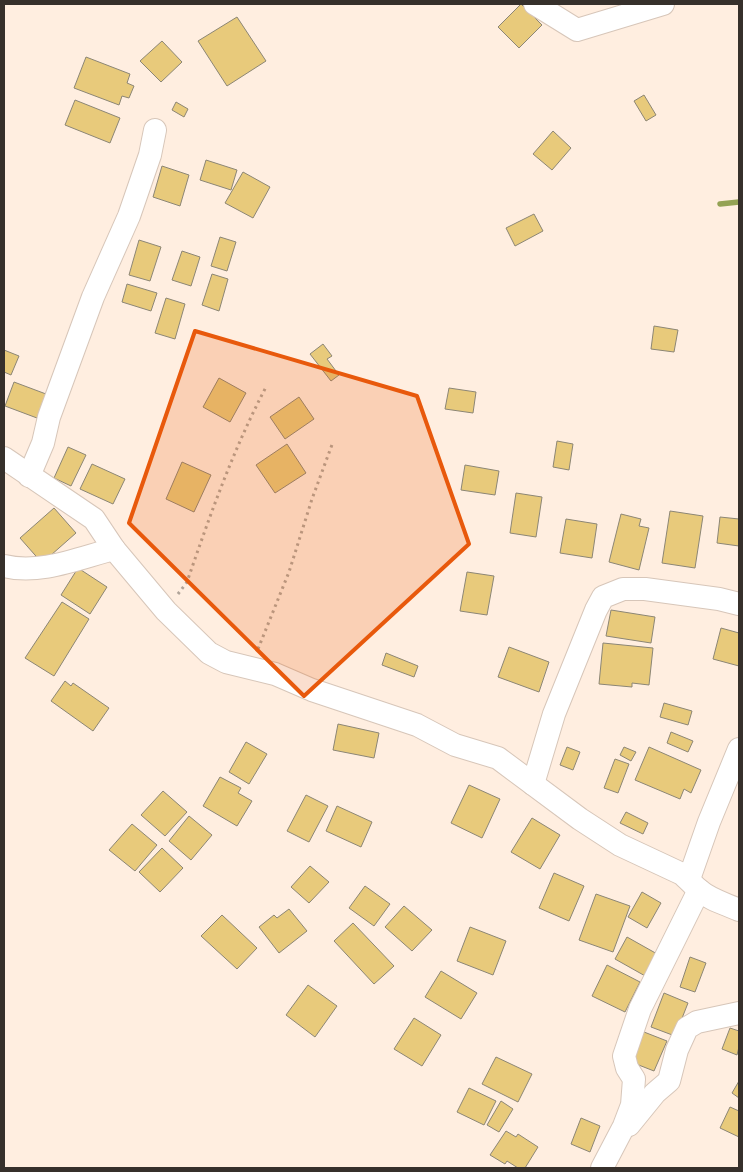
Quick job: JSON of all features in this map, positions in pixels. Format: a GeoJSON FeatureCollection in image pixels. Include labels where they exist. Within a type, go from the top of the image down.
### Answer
{"type":"FeatureCollection","features":[{"type":"Feature","properties":{"kind":"street"},"geometry":{"type":"LineString","coordinates":[[535,4],[577,30],[663,4]]}},
{"type":"Feature","properties":{"kind":"street"},"geometry":{"type":"LineString","coordinates":[[29,476],[93,297],[129,216],[150,155],[155,130]]}},
{"type":"Feature","properties":{"kind":"street"},"geometry":{"type":"LineString","coordinates":[[4,458],[94,519],[114,549],[166,611],[209,653],[226,662],[275,674],[312,690],[417,725],[455,745],[498,758],[580,819],[620,845],[682,874],[710,897],[739,910]]}},
{"type":"Feature","properties":{"kind":"street"},"geometry":{"type":"LineString","coordinates":[[4,566],[24,568],[50,566],[114,549]]}},
{"type":"Feature","properties":{"kind":"street"},"geometry":{"type":"LineString","coordinates":[[533,784],[554,714],[596,610],[603,598],[624,589],[645,589],[719,599],[739,604]]}},
{"type":"Feature","properties":{"kind":"street"},"geometry":{"type":"LineString","coordinates":[[602,1168],[632,1105],[634,1079],[627,1068],[624,1056],[640,1010],[694,885],[709,822],[739,749]]}},
{"type":"Feature","properties":{"kind":"street"},"geometry":{"type":"LineString","coordinates":[[615,1144],[636,1114],[669,1081],[677,1050],[687,1028],[697,1022],[739,1013]]}},
{"type":"Feature","properties":{"kind":"path"},"geometry":{"type":"LineString","coordinates":[[166,611],[187,582],[225,474],[266,387]]}},
{"type":"Feature","properties":{"kind":"path"},"geometry":{"type":"LineString","coordinates":[[254,670],[257,651],[289,572],[312,499],[333,442]]}},
{"type":"Feature","properties":{"kind":"highlighted area"},"geometry":{"type":"Polygon","coordinates":[[[195,331],[417,396],[469,544],[304,696],[129,523],[195,331]]]}},
{"type":"Feature","properties":{"kind":"building"},"geometry":{"type":"Polygon","coordinates":[[[521,4],[542,25],[519,48],[498,27],[521,4]]]}},
{"type":"Feature","properties":{"kind":"building"},"geometry":{"type":"Polygon","coordinates":[[[237,17],[266,61],[227,86],[198,41],[237,17]]]}},
{"type":"Feature","properties":{"kind":"building"},"geometry":{"type":"Polygon","coordinates":[[[162,41],[182,62],[161,82],[140,61],[162,41]]]}},
{"type":"Feature","properties":{"kind":"building"},"geometry":{"type":"Polygon","coordinates":[[[86,57],[130,74],[127,83],[134,86],[129,98],[122,96],[119,105],[74,88],[86,57]]]}},
{"type":"Feature","properties":{"kind":"building"},"geometry":{"type":"Polygon","coordinates":[[[644,95],[656,115],[646,121],[634,101],[644,95]]]}},
{"type":"Feature","properties":{"kind":"building"},"geometry":{"type":"Polygon","coordinates":[[[75,100],[120,118],[110,143],[65,125],[75,100]]]}},
{"type":"Feature","properties":{"kind":"building"},"geometry":{"type":"Polygon","coordinates":[[[176,102],[188,109],[184,117],[172,110],[176,102]]]}},
{"type":"Feature","properties":{"kind":"building"},"geometry":{"type":"Polygon","coordinates":[[[553,131],[571,148],[552,170],[533,154],[553,131]]]}},
{"type":"Feature","properties":{"kind":"building"},"geometry":{"type":"Polygon","coordinates":[[[206,160],[237,170],[231,190],[200,180],[206,160]]]}},
{"type":"Feature","properties":{"kind":"building"},"geometry":{"type":"Polygon","coordinates":[[[162,166],[189,175],[180,206],[153,197],[162,166]]]}},
{"type":"Feature","properties":{"kind":"building"},"geometry":{"type":"Polygon","coordinates":[[[243,172],[270,187],[253,218],[225,203],[243,172]]]}},
{"type":"Feature","properties":{"kind":"building"},"geometry":{"type":"Polygon","coordinates":[[[534,214],[543,231],[515,246],[506,228],[534,214]]]}},
{"type":"Feature","properties":{"kind":"building"},"geometry":{"type":"Polygon","coordinates":[[[220,237],[236,242],[227,271],[211,266],[220,237]]]}},
{"type":"Feature","properties":{"kind":"building"},"geometry":{"type":"Polygon","coordinates":[[[139,240],[161,247],[150,281],[129,275],[139,240]]]}},
{"type":"Feature","properties":{"kind":"building"},"geometry":{"type":"Polygon","coordinates":[[[182,251],[200,257],[191,286],[172,280],[182,251]]]}},
{"type":"Feature","properties":{"kind":"building"},"geometry":{"type":"Polygon","coordinates":[[[212,274],[228,279],[219,311],[202,305],[212,274]]]}},
{"type":"Feature","properties":{"kind":"building"},"geometry":{"type":"Polygon","coordinates":[[[127,284],[157,293],[151,311],[122,302],[127,284]]]}},
{"type":"Feature","properties":{"kind":"building"},"geometry":{"type":"Polygon","coordinates":[[[166,298],[185,304],[175,339],[155,333],[166,298]]]}},
{"type":"Feature","properties":{"kind":"building"},"geometry":{"type":"Polygon","coordinates":[[[654,326],[678,330],[674,352],[651,349],[654,326]]]}},
{"type":"Feature","properties":{"kind":"building"},"geometry":{"type":"Polygon","coordinates":[[[323,344],[332,356],[327,359],[339,375],[331,381],[310,354],[323,344]]]}},
{"type":"Feature","properties":{"kind":"building"},"geometry":{"type":"Polygon","coordinates":[[[4,350],[19,356],[11,375],[4,372],[4,350]]]}},
{"type":"Feature","properties":{"kind":"building"},"geometry":{"type":"Polygon","coordinates":[[[219,378],[246,393],[230,422],[203,407],[219,378]]]}},
{"type":"Feature","properties":{"kind":"building"},"geometry":{"type":"Polygon","coordinates":[[[14,382],[46,394],[37,418],[5,406],[14,382]]]}},
{"type":"Feature","properties":{"kind":"building"},"geometry":{"type":"Polygon","coordinates":[[[449,388],[476,392],[473,413],[445,409],[449,388]]]}},
{"type":"Feature","properties":{"kind":"building"},"geometry":{"type":"Polygon","coordinates":[[[299,397],[314,419],[285,439],[270,417],[299,397]]]}},
{"type":"Feature","properties":{"kind":"building"},"geometry":{"type":"Polygon","coordinates":[[[557,441],[573,444],[569,470],[553,467],[557,441]]]}},
{"type":"Feature","properties":{"kind":"building"},"geometry":{"type":"Polygon","coordinates":[[[287,444],[306,473],[275,493],[256,465],[287,444]]]}},
{"type":"Feature","properties":{"kind":"building"},"geometry":{"type":"Polygon","coordinates":[[[68,447],[86,455],[71,486],[54,478],[68,447]]]}},
{"type":"Feature","properties":{"kind":"building"},"geometry":{"type":"Polygon","coordinates":[[[182,462],[211,475],[194,512],[166,499],[182,462]]]}},
{"type":"Feature","properties":{"kind":"building"},"geometry":{"type":"Polygon","coordinates":[[[92,464],[125,479],[113,504],[80,489],[92,464]]]}},
{"type":"Feature","properties":{"kind":"building"},"geometry":{"type":"Polygon","coordinates":[[[465,465],[499,471],[495,495],[461,490],[465,465]]]}},
{"type":"Feature","properties":{"kind":"building"},"geometry":{"type":"Polygon","coordinates":[[[516,493],[542,497],[536,537],[510,533],[516,493]]]}},
{"type":"Feature","properties":{"kind":"building"},"geometry":{"type":"Polygon","coordinates":[[[54,508],[76,533],[42,563],[20,538],[54,508]]]}},
{"type":"Feature","properties":{"kind":"building"},"geometry":{"type":"Polygon","coordinates":[[[670,511],[703,516],[695,568],[662,563],[670,511]]]}},
{"type":"Feature","properties":{"kind":"building"},"geometry":{"type":"Polygon","coordinates":[[[621,514],[641,519],[639,526],[649,528],[639,570],[609,562],[621,514]]]}},
{"type":"Feature","properties":{"kind":"building"},"geometry":{"type":"Polygon","coordinates":[[[720,517],[739,519],[739,546],[717,543],[720,517]]]}},
{"type":"Feature","properties":{"kind":"building"},"geometry":{"type":"Polygon","coordinates":[[[566,519],[597,524],[592,558],[560,553],[566,519]]]}},
{"type":"Feature","properties":{"kind":"building"},"geometry":{"type":"Polygon","coordinates":[[[78,568],[107,587],[90,614],[61,595],[78,568]]]}},
{"type":"Feature","properties":{"kind":"building"},"geometry":{"type":"Polygon","coordinates":[[[467,572],[494,576],[487,615],[460,611],[467,572]]]}},
{"type":"Feature","properties":{"kind":"building"},"geometry":{"type":"Polygon","coordinates":[[[62,602],[89,619],[54,676],[25,658],[62,602]]]}},
{"type":"Feature","properties":{"kind":"building"},"geometry":{"type":"Polygon","coordinates":[[[611,610],[655,617],[651,643],[606,636],[611,610]]]}},
{"type":"Feature","properties":{"kind":"building"},"geometry":{"type":"Polygon","coordinates":[[[721,628],[739,633],[739,666],[713,659],[721,628]]]}},
{"type":"Feature","properties":{"kind":"building"},"geometry":{"type":"Polygon","coordinates":[[[603,643],[653,648],[649,685],[632,683],[632,687],[599,684],[603,643]]]}},
{"type":"Feature","properties":{"kind":"building"},"geometry":{"type":"Polygon","coordinates":[[[509,647],[549,662],[539,692],[498,677],[509,647]]]}},
{"type":"Feature","properties":{"kind":"building"},"geometry":{"type":"Polygon","coordinates":[[[386,653],[418,666],[414,677],[382,665],[386,653]]]}},
{"type":"Feature","properties":{"kind":"building"},"geometry":{"type":"Polygon","coordinates":[[[65,681],[71,686],[73,683],[109,708],[93,731],[51,701],[65,681]]]}},
{"type":"Feature","properties":{"kind":"building"},"geometry":{"type":"Polygon","coordinates":[[[664,703],[692,711],[688,725],[660,717],[664,703]]]}},
{"type":"Feature","properties":{"kind":"building"},"geometry":{"type":"Polygon","coordinates":[[[338,724],[379,733],[374,758],[333,750],[338,724]]]}},
{"type":"Feature","properties":{"kind":"building"},"geometry":{"type":"Polygon","coordinates":[[[671,732],[693,741],[688,752],[667,743],[671,732]]]}},
{"type":"Feature","properties":{"kind":"building"},"geometry":{"type":"Polygon","coordinates":[[[246,742],[267,754],[249,784],[229,772],[246,742]]]}},
{"type":"Feature","properties":{"kind":"building"},"geometry":{"type":"Polygon","coordinates":[[[567,747],[580,752],[573,770],[560,765],[567,747]]]}},
{"type":"Feature","properties":{"kind":"building"},"geometry":{"type":"Polygon","coordinates":[[[624,747],[636,752],[631,761],[620,755],[624,747]]]}},
{"type":"Feature","properties":{"kind":"building"},"geometry":{"type":"Polygon","coordinates":[[[649,747],[701,770],[691,793],[684,789],[680,799],[635,780],[649,747]]]}},
{"type":"Feature","properties":{"kind":"building"},"geometry":{"type":"Polygon","coordinates":[[[615,759],[629,764],[618,793],[604,788],[615,759]]]}},
{"type":"Feature","properties":{"kind":"building"},"geometry":{"type":"Polygon","coordinates":[[[220,777],[241,788],[238,793],[252,801],[237,826],[203,806],[220,777]]]}},
{"type":"Feature","properties":{"kind":"building"},"geometry":{"type":"Polygon","coordinates":[[[469,785],[500,799],[482,838],[451,823],[469,785]]]}},
{"type":"Feature","properties":{"kind":"building"},"geometry":{"type":"Polygon","coordinates":[[[163,791],[187,812],[165,836],[141,815],[163,791]]]}},
{"type":"Feature","properties":{"kind":"building"},"geometry":{"type":"Polygon","coordinates":[[[306,795],[328,806],[309,842],[287,831],[306,795]]]}},
{"type":"Feature","properties":{"kind":"building"},"geometry":{"type":"Polygon","coordinates":[[[337,806],[372,822],[361,847],[326,831],[337,806]]]}},
{"type":"Feature","properties":{"kind":"building"},"geometry":{"type":"Polygon","coordinates":[[[626,812],[648,823],[643,834],[620,823],[626,812]]]}},
{"type":"Feature","properties":{"kind":"building"},"geometry":{"type":"Polygon","coordinates":[[[189,816],[212,835],[191,860],[169,841],[189,816]]]}},
{"type":"Feature","properties":{"kind":"building"},"geometry":{"type":"Polygon","coordinates":[[[532,818],[560,835],[540,869],[511,852],[532,818]]]}},
{"type":"Feature","properties":{"kind":"building"},"geometry":{"type":"Polygon","coordinates":[[[132,824],[157,845],[135,871],[109,850],[132,824]]]}},
{"type":"Feature","properties":{"kind":"building"},"geometry":{"type":"Polygon","coordinates":[[[162,848],[183,868],[160,892],[139,872],[162,848]]]}},
{"type":"Feature","properties":{"kind":"building"},"geometry":{"type":"Polygon","coordinates":[[[310,866],[329,882],[309,903],[291,887],[310,866]]]}},
{"type":"Feature","properties":{"kind":"building"},"geometry":{"type":"Polygon","coordinates":[[[554,873],[584,886],[569,921],[539,908],[554,873]]]}},
{"type":"Feature","properties":{"kind":"building"},"geometry":{"type":"Polygon","coordinates":[[[365,886],[390,904],[374,926],[349,908],[365,886]]]}},
{"type":"Feature","properties":{"kind":"building"},"geometry":{"type":"Polygon","coordinates":[[[642,892],[661,903],[647,928],[628,917],[642,892]]]}},
{"type":"Feature","properties":{"kind":"building"},"geometry":{"type":"Polygon","coordinates":[[[596,894],[630,906],[613,952],[579,940],[596,894]]]}},
{"type":"Feature","properties":{"kind":"building"},"geometry":{"type":"Polygon","coordinates":[[[404,906],[432,930],[412,951],[385,927],[404,906]]]}},
{"type":"Feature","properties":{"kind":"building"},"geometry":{"type":"Polygon","coordinates":[[[289,909],[307,931],[279,953],[259,927],[274,915],[277,918],[289,909]]]}},
{"type":"Feature","properties":{"kind":"building"},"geometry":{"type":"Polygon","coordinates":[[[222,915],[257,948],[237,969],[201,936],[222,915]]]}},
{"type":"Feature","properties":{"kind":"building"},"geometry":{"type":"Polygon","coordinates":[[[353,923],[394,966],[374,984],[334,941],[353,923]]]}},
{"type":"Feature","properties":{"kind":"building"},"geometry":{"type":"Polygon","coordinates":[[[470,927],[506,941],[493,975],[457,961],[470,927]]]}},
{"type":"Feature","properties":{"kind":"building"},"geometry":{"type":"Polygon","coordinates":[[[627,937],[659,955],[647,977],[615,959],[627,937]]]}},
{"type":"Feature","properties":{"kind":"building"},"geometry":{"type":"Polygon","coordinates":[[[690,957],[706,963],[695,992],[680,987],[690,957]]]}},
{"type":"Feature","properties":{"kind":"building"},"geometry":{"type":"Polygon","coordinates":[[[607,965],[640,982],[625,1012],[592,996],[607,965]]]}},
{"type":"Feature","properties":{"kind":"building"},"geometry":{"type":"Polygon","coordinates":[[[441,971],[477,993],[461,1019],[425,997],[441,971]]]}},
{"type":"Feature","properties":{"kind":"building"},"geometry":{"type":"Polygon","coordinates":[[[308,985],[337,1006],[315,1037],[286,1015],[308,985]]]}},
{"type":"Feature","properties":{"kind":"building"},"geometry":{"type":"Polygon","coordinates":[[[664,993],[688,1003],[675,1036],[651,1027],[664,993]]]}},
{"type":"Feature","properties":{"kind":"building"},"geometry":{"type":"Polygon","coordinates":[[[414,1018],[441,1035],[422,1066],[394,1049],[414,1018]]]}},
{"type":"Feature","properties":{"kind":"building"},"geometry":{"type":"Polygon","coordinates":[[[730,1028],[739,1031],[737,1055],[722,1049],[730,1028]]]}},
{"type":"Feature","properties":{"kind":"building"},"geometry":{"type":"Polygon","coordinates":[[[644,1032],[667,1041],[654,1071],[631,1062],[644,1032]]]}},
{"type":"Feature","properties":{"kind":"building"},"geometry":{"type":"Polygon","coordinates":[[[496,1057],[532,1074],[518,1102],[482,1084],[496,1057]]]}},
{"type":"Feature","properties":{"kind":"building"},"geometry":{"type":"Polygon","coordinates":[[[739,1081],[739,1098],[732,1093],[739,1081]]]}},
{"type":"Feature","properties":{"kind":"building"},"geometry":{"type":"Polygon","coordinates":[[[469,1088],[496,1101],[484,1125],[457,1112],[469,1088]]]}},
{"type":"Feature","properties":{"kind":"building"},"geometry":{"type":"Polygon","coordinates":[[[501,1101],[513,1109],[499,1132],[487,1125],[501,1101]]]}},
{"type":"Feature","properties":{"kind":"building"},"geometry":{"type":"Polygon","coordinates":[[[730,1107],[739,1111],[739,1137],[720,1128],[730,1107]]]}},
{"type":"Feature","properties":{"kind":"building"},"geometry":{"type":"Polygon","coordinates":[[[581,1118],[600,1126],[590,1152],[571,1144],[581,1118]]]}},
{"type":"Feature","properties":{"kind":"building"},"geometry":{"type":"Polygon","coordinates":[[[506,1131],[516,1137],[518,1134],[538,1147],[525,1168],[518,1168],[507,1161],[505,1164],[490,1155],[506,1131]]]}},
{"type":"Feature","properties":{"kind":"waterway"},"geometry":{"type":"LineString","coordinates":[[720,204],[739,202]]}}]}
